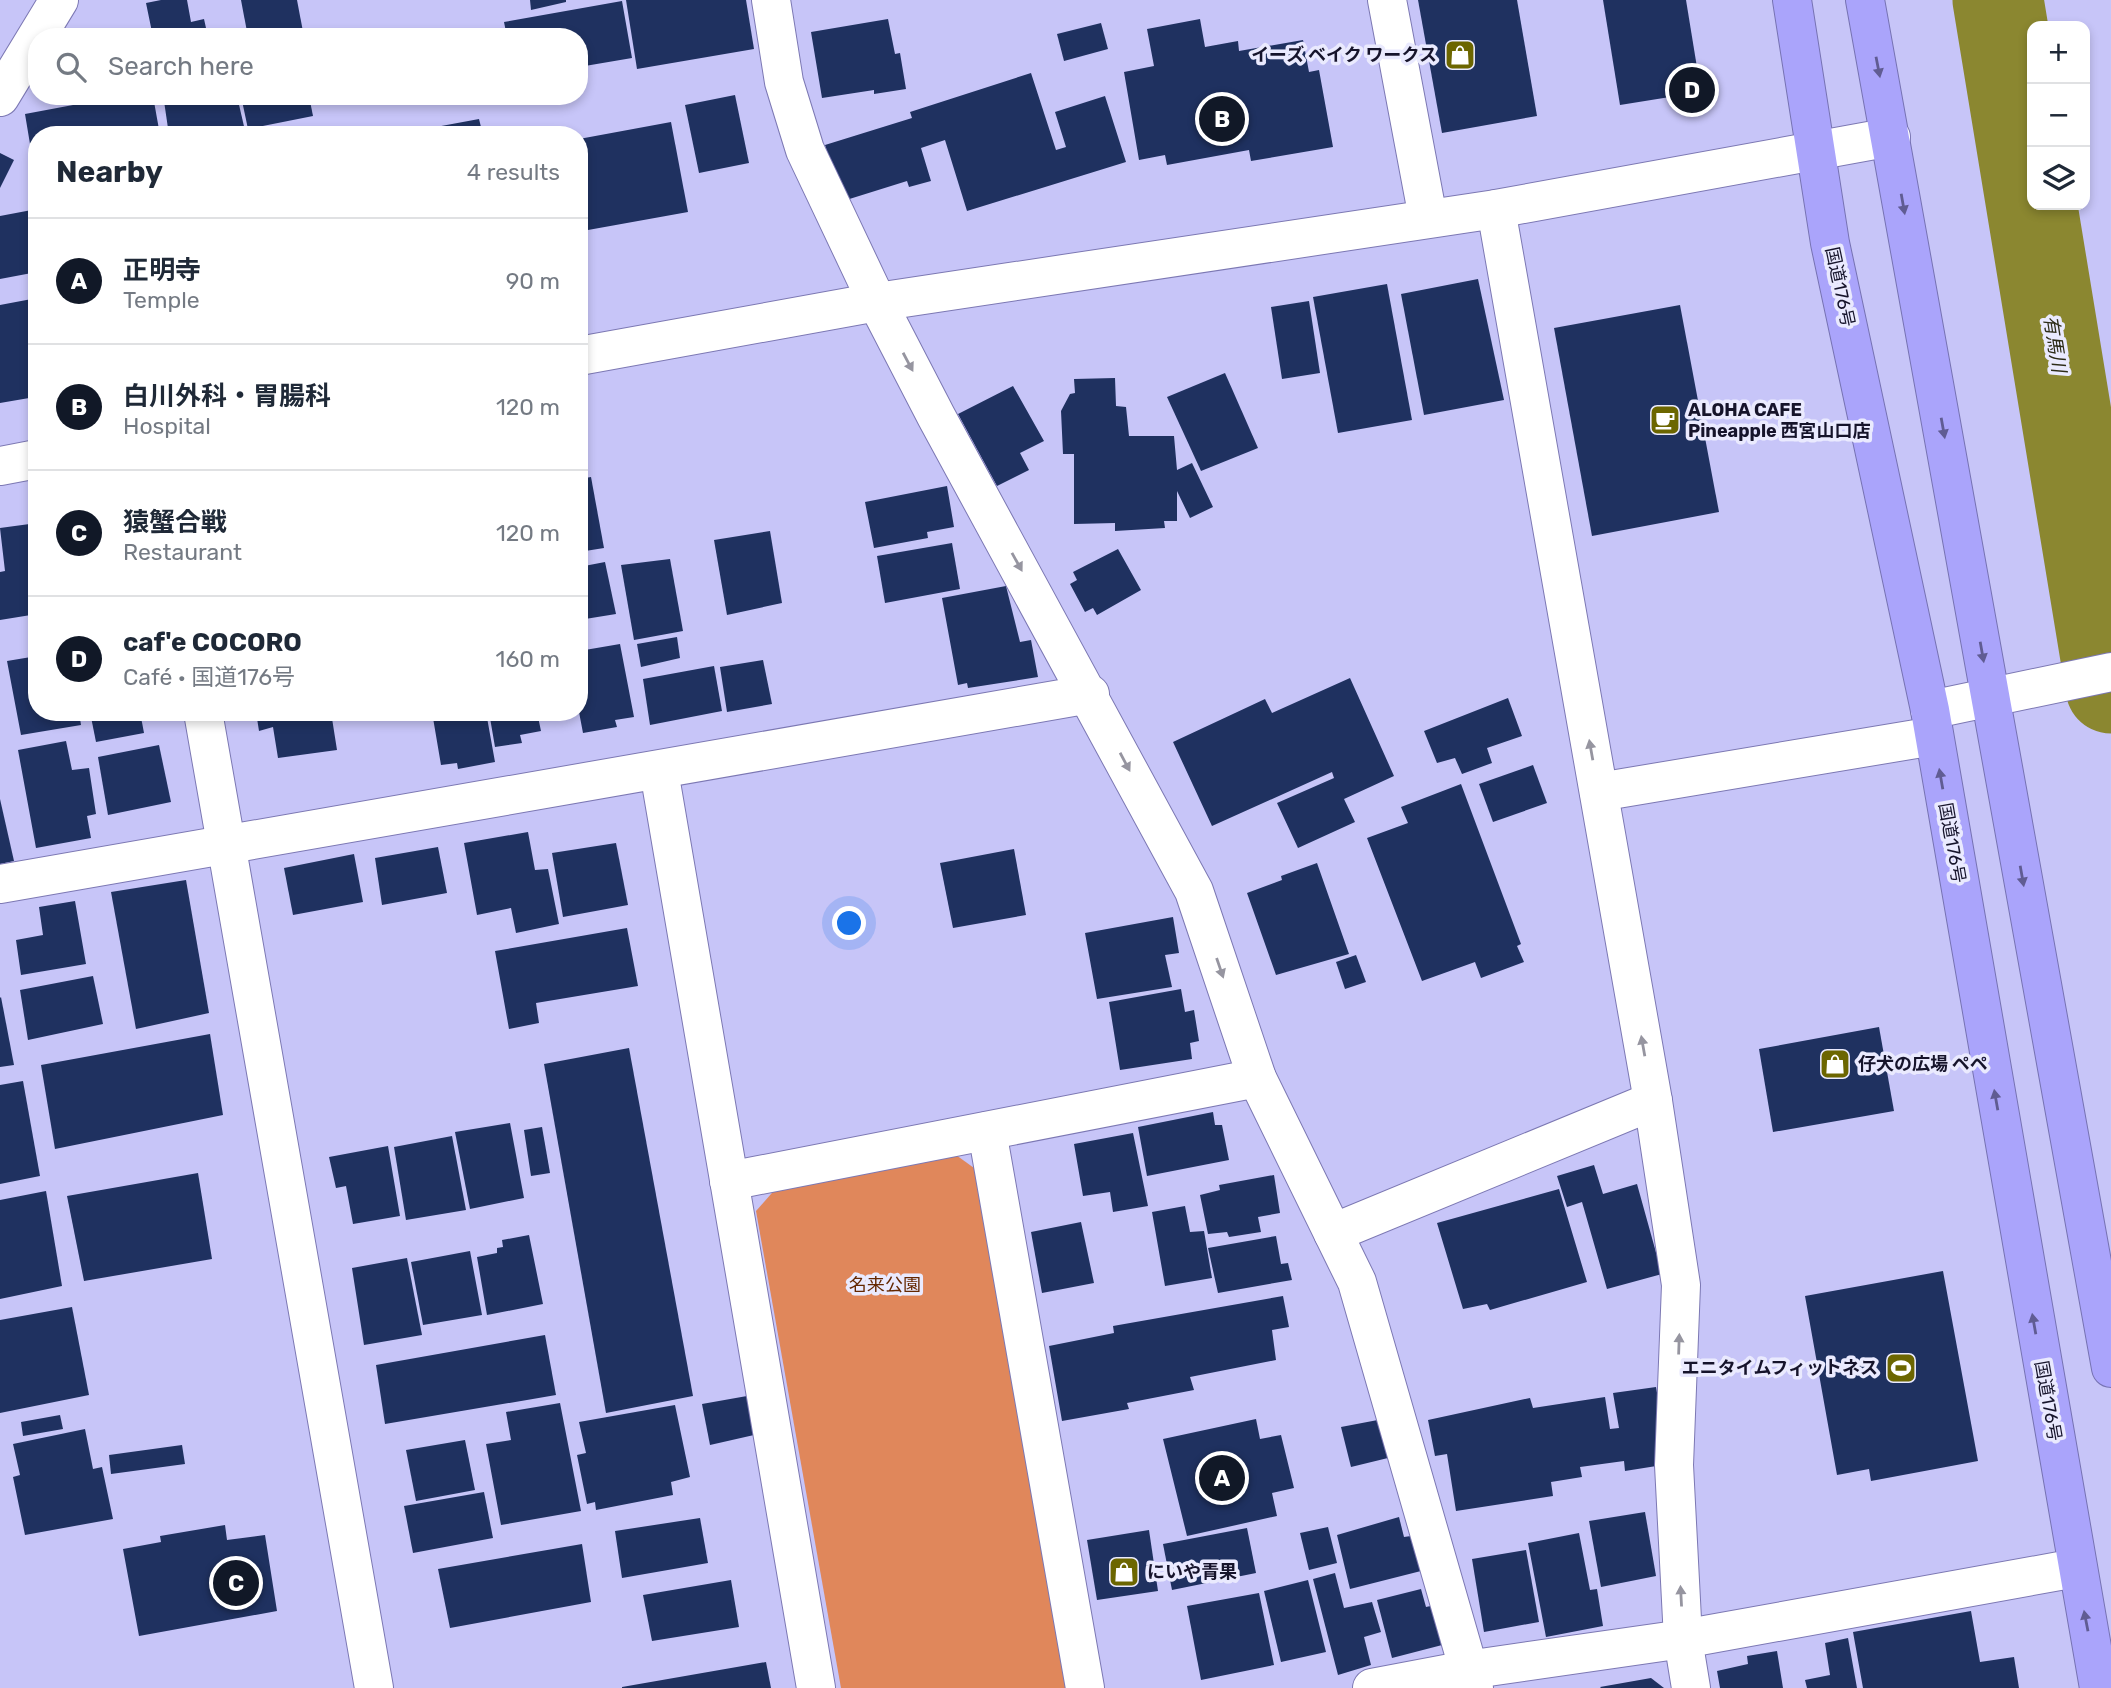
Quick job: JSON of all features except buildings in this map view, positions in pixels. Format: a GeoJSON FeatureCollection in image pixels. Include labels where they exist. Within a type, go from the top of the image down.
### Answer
{"type":"FeatureCollection","features":[{"type":"Feature","properties":{"kind":"highway","name":"国道176号"},"geometry":{"type":"LineString","coordinates":[[1792,0],[1830,243],[1932,723],[2076,1568],[2099,1688]]}},
{"type":"Feature","properties":{"kind":"highway"},"geometry":{"type":"LineString","coordinates":[[1865,0],[2007,694],[2111,1367]]}},
{"type":"Feature","properties":{"kind":"street"},"geometry":{"type":"LineString","coordinates":[[42,28],[59,0]]}},
{"type":"Feature","properties":{"kind":"street"},"geometry":{"type":"LineString","coordinates":[[771,0],[784,82],[805,150],[877,302],[1194,891],[1257,1078],[1357,1282],[1471,1679]]}},
{"type":"Feature","properties":{"kind":"street"},"geometry":{"type":"LineString","coordinates":[[1387,0],[1429,218]]}},
{"type":"Feature","properties":{"kind":"street"},"geometry":{"type":"LineString","coordinates":[[0,97],[28,51]]}},
{"type":"Feature","properties":{"kind":"street"},"geometry":{"type":"LineString","coordinates":[[588,354],[877,302],[1496,209],[1892,137]]}},
{"type":"Feature","properties":{"kind":"street"},"geometry":{"type":"LineString","coordinates":[[1496,209],[1653,1101],[1681,1286],[1674,1465],[1683,1639],[1691,1688]]}},
{"type":"Feature","properties":{"kind":"street"},"geometry":{"type":"LineString","coordinates":[[0,466],[28,461]]}},
{"type":"Feature","properties":{"kind":"street"},"geometry":{"type":"LineString","coordinates":[[1598,792],[1932,723],[2007,694],[2111,672]]}},
{"type":"Feature","properties":{"kind":"street"},"geometry":{"type":"LineString","coordinates":[[0,884],[1090,694]]}},
{"type":"Feature","properties":{"kind":"street"},"geometry":{"type":"LineString","coordinates":[[205,721],[374,1688]]}},
{"type":"Feature","properties":{"kind":"street"},"geometry":{"type":"LineString","coordinates":[[659,771],[816,1688]]}},
{"type":"Feature","properties":{"kind":"street"},"geometry":{"type":"LineString","coordinates":[[729,1181],[1257,1078]]}},
{"type":"Feature","properties":{"kind":"street"},"geometry":{"type":"LineString","coordinates":[[1333,1233],[1653,1101]]}},
{"type":"Feature","properties":{"kind":"street"},"geometry":{"type":"LineString","coordinates":[[987,1130],[1085,1688]]}},
{"type":"Feature","properties":{"kind":"street"},"geometry":{"type":"LineString","coordinates":[[1372,1688],[1471,1679],[2076,1568]]}},
{"type":"Feature","properties":{"kind":"green space","name":"名来公園"},"geometry":{"type":"Polygon","coordinates":[[[956,1155],[981,1173],[1069,1688],[841,1688],[756,1211],[778,1186],[956,1155]]]}},
{"type":"Feature","properties":{"kind":"waterway","name":"有馬川"},"geometry":{"type":"LineString","coordinates":[[1998,0],[2111,688]]}},
{"type":"Feature","properties":{"kind":"place","name":"イーズ ベイク ワークス"},"geometry":{"type":"Point","coordinates":[1460,55]}},
{"type":"Feature","properties":{"kind":"place","name":"caf'e COCORO"},"geometry":{"type":"Point","coordinates":[1692,90]}},
{"type":"Feature","properties":{"kind":"place","name":"白川外科・胃腸科"},"geometry":{"type":"Point","coordinates":[1222,119]}},
{"type":"Feature","properties":{"kind":"place","name":"ALOHA CAFE Pineapple 西宮山口店"},"geometry":{"type":"Point","coordinates":[1665,420]}},
{"type":"Feature","properties":{"kind":"place","name":"仔犬の広場 ペペ"},"geometry":{"type":"Point","coordinates":[1835,1064]}},
{"type":"Feature","properties":{"kind":"place","name":"エニタイムフィットネス"},"geometry":{"type":"Point","coordinates":[1901,1368]}},
{"type":"Feature","properties":{"kind":"place","name":"正明寺"},"geometry":{"type":"Point","coordinates":[1222,1478]}},
{"type":"Feature","properties":{"kind":"place","name":"にいや青果"},"geometry":{"type":"Point","coordinates":[1124,1572]}},
{"type":"Feature","properties":{"kind":"place","name":"猿蟹合戦"},"geometry":{"type":"Point","coordinates":[236,1583]}}]}
